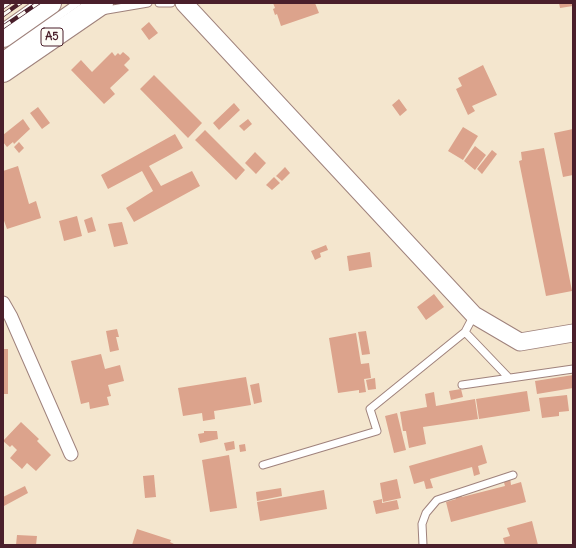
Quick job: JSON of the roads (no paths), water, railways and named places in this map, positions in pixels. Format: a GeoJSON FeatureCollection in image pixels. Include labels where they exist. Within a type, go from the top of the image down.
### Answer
{"type":"FeatureCollection","features":[{"type":"Feature","properties":{"kind":"highway","name":"A5"},"geometry":{"type":"LineString","coordinates":[[3,36],[50,3]]}},
{"type":"Feature","properties":{"kind":"highway","name":"A5"},"geometry":{"type":"LineString","coordinates":[[3,71],[89,6]]}},
{"type":"Feature","properties":{"kind":"street"},"geometry":{"type":"LineString","coordinates":[[184,3],[474,315],[520,342],[573,332]]}},
{"type":"Feature","properties":{"kind":"street"},"geometry":{"type":"LineString","coordinates":[[3,303],[11,317],[71,454]]}},
{"type":"Feature","properties":{"kind":"lane"},"geometry":{"type":"LineString","coordinates":[[3,55],[89,6],[148,3]]}},
{"type":"Feature","properties":{"kind":"lane"},"geometry":{"type":"LineString","coordinates":[[159,3],[171,3]]}},
{"type":"Feature","properties":{"kind":"lane"},"geometry":{"type":"LineString","coordinates":[[263,465],[377,431],[370,409],[465,332],[474,315]]}},
{"type":"Feature","properties":{"kind":"lane"},"geometry":{"type":"LineString","coordinates":[[465,332],[509,378]]}},
{"type":"Feature","properties":{"kind":"lane"},"geometry":{"type":"LineString","coordinates":[[462,385],[573,368]]}},
{"type":"Feature","properties":{"kind":"lane"},"geometry":{"type":"LineString","coordinates":[[423,545],[422,524],[426,513],[437,500],[512,475]]}},
{"type":"Feature","properties":{"kind":"railway"},"geometry":{"type":"LineString","coordinates":[[3,7],[9,3]]}},
{"type":"Feature","properties":{"kind":"railway"},"geometry":{"type":"LineString","coordinates":[[3,15],[20,3]]}},
{"type":"Feature","properties":{"kind":"railway"},"geometry":{"type":"LineString","coordinates":[[3,27],[38,3]]}}]}
